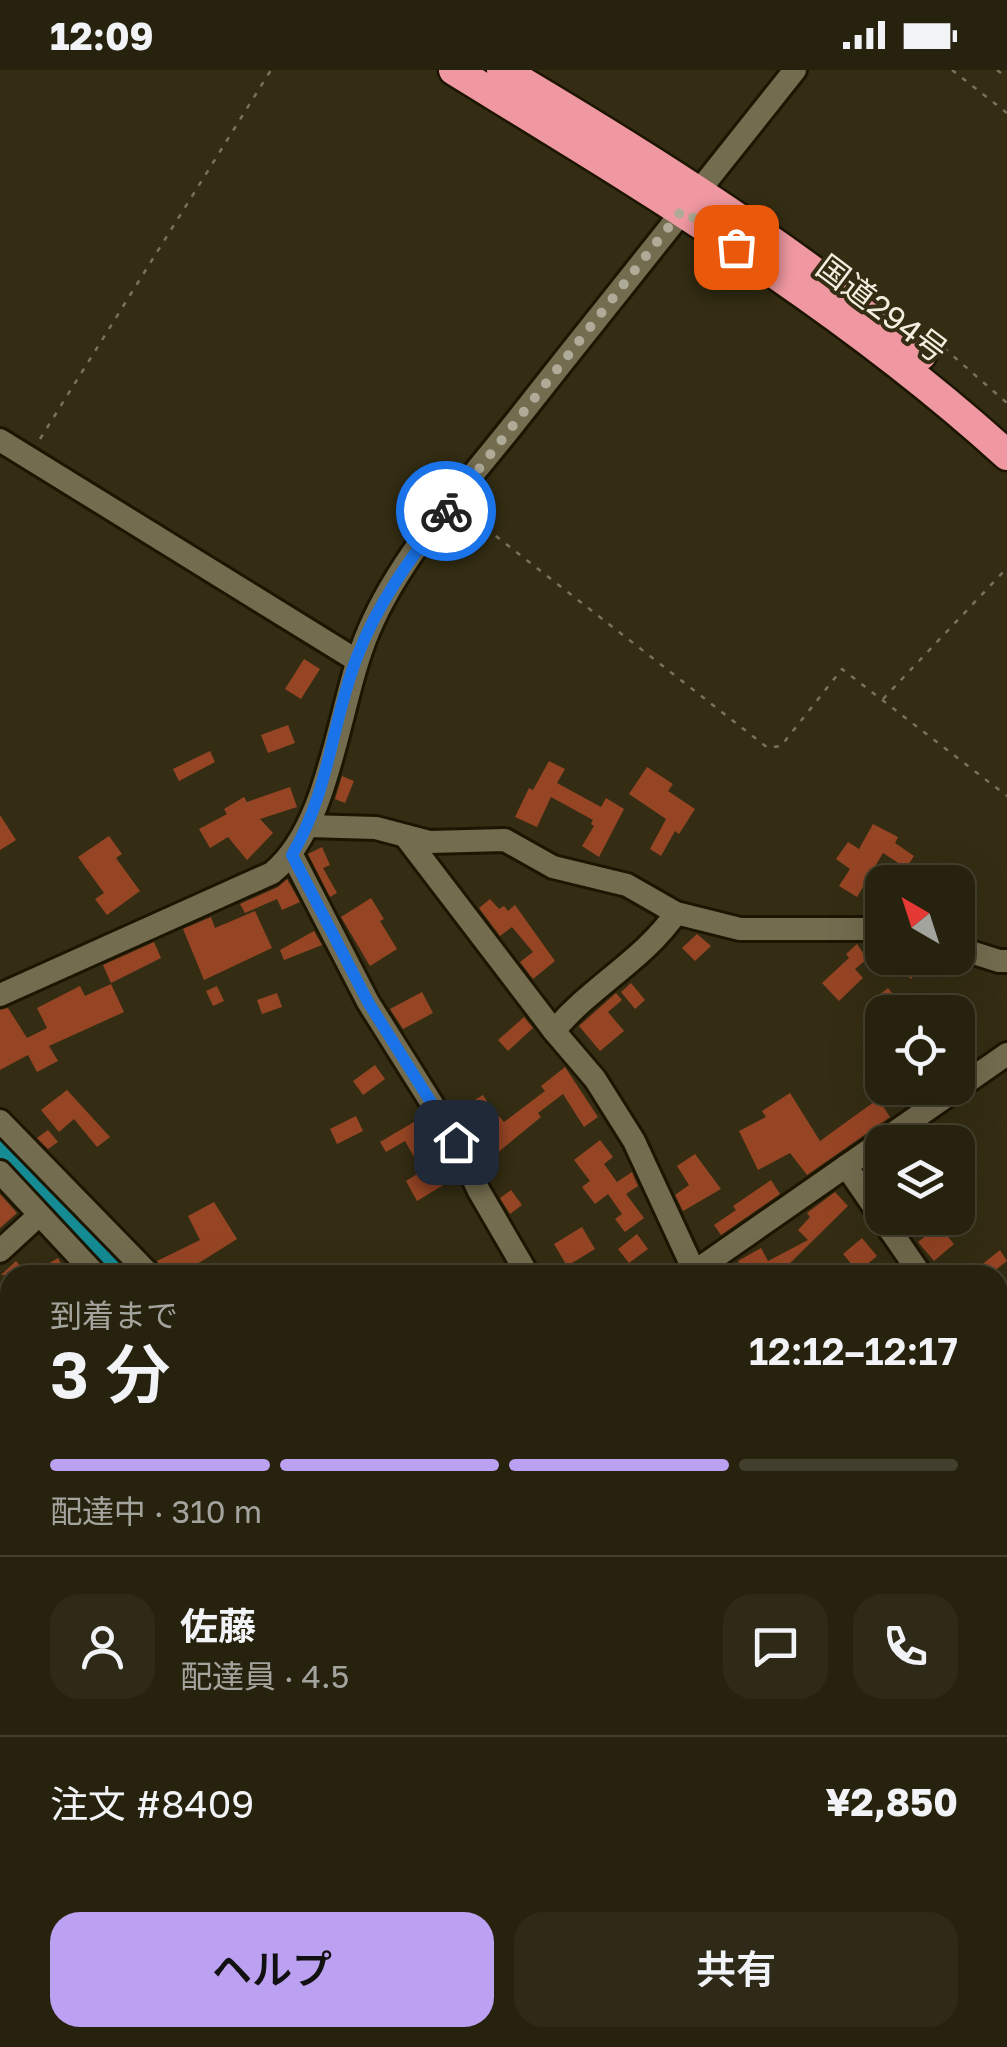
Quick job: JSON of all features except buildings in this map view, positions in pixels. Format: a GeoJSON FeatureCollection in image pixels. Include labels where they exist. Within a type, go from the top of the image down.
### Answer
{"type":"FeatureCollection","features":[{"type":"Feature","properties":{"kind":"highway","name":"国道294号"},"geometry":{"type":"LineString","coordinates":[[454,70],[690,200],[838,288],[1007,429]]}},
{"type":"Feature","properties":{"kind":"highway","name":"国道294号"},"geometry":{"type":"LineString","coordinates":[[502,70],[690,200],[892,357],[1007,455]]}},
{"type":"Feature","properties":{"kind":"street"},"geometry":{"type":"LineString","coordinates":[[0,996],[272,872],[292,855],[308,826],[356,660],[396,578],[795,70]]}},
{"type":"Feature","properties":{"kind":"street"},"geometry":{"type":"LineString","coordinates":[[0,440],[356,660]]}},
{"type":"Feature","properties":{"kind":"street"},"geometry":{"type":"LineString","coordinates":[[308,826],[376,828],[429,842],[506,840],[553,866],[627,885],[676,913],[740,928],[865,929]]}},
{"type":"Feature","properties":{"kind":"street"},"geometry":{"type":"LineString","coordinates":[[405,836],[554,1032],[595,1079],[634,1141],[691,1265]]}},
{"type":"Feature","properties":{"kind":"street"},"geometry":{"type":"LineString","coordinates":[[292,855],[368,1002],[456,1142],[522,1265]]}},
{"type":"Feature","properties":{"kind":"street"},"geometry":{"type":"LineString","coordinates":[[554,1032],[570,1012],[662,933],[676,913]]}},
{"type":"Feature","properties":{"kind":"street"},"geometry":{"type":"LineString","coordinates":[[975,953],[1007,960]]}},
{"type":"Feature","properties":{"kind":"street"},"geometry":{"type":"LineString","coordinates":[[708,1265],[1007,1054]]}},
{"type":"Feature","properties":{"kind":"street"},"geometry":{"type":"LineString","coordinates":[[0,1121],[140,1265]]}},
{"type":"Feature","properties":{"kind":"street"},"geometry":{"type":"LineString","coordinates":[[846,1166],[914,1265]]}},
{"type":"Feature","properties":{"kind":"street"},"geometry":{"type":"LineString","coordinates":[[0,1172],[86,1265]]}},
{"type":"Feature","properties":{"kind":"street"},"geometry":{"type":"LineString","coordinates":[[0,1251],[38,1216]]}},
{"type":"Feature","properties":{"kind":"path"},"geometry":{"type":"LineString","coordinates":[[28,457],[271,70]]}},
{"type":"Feature","properties":{"kind":"path"},"geometry":{"type":"LineString","coordinates":[[952,70],[1007,113]]}},
{"type":"Feature","properties":{"kind":"path"},"geometry":{"type":"LineString","coordinates":[[997,70],[1007,78]]}},
{"type":"Feature","properties":{"kind":"path"},"geometry":{"type":"LineString","coordinates":[[452,502],[768,748],[782,746],[842,669],[1007,796]]}},
{"type":"Feature","properties":{"kind":"path"},"geometry":{"type":"LineString","coordinates":[[882,700],[1007,568]]}},
{"type":"Feature","properties":{"kind":"waterway"},"geometry":{"type":"LineString","coordinates":[[0,1144],[115,1265]]}},
{"type":"Feature","properties":{"kind":"way so far"},"geometry":{"type":"LineString","coordinates":[[446,511],[682,210],[736,247]]}},
{"type":"Feature","properties":{"kind":"route"},"geometry":{"type":"LineString","coordinates":[[446,511],[396,578],[374,617],[356,660],[316,808],[292,855],[368,1002],[456,1142]]}}]}
